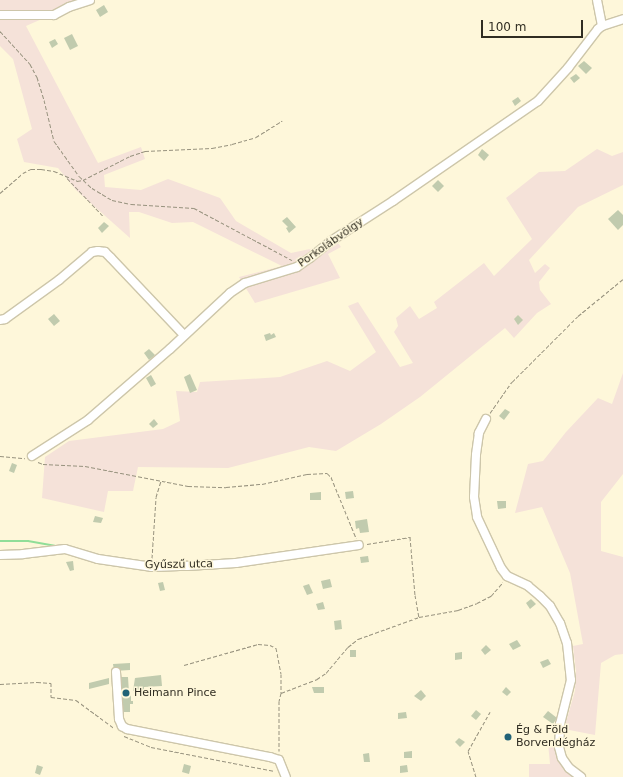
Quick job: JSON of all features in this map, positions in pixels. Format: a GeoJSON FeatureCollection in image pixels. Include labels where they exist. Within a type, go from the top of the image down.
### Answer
{"type":"FeatureCollection","features":[{"type":"Feature","properties":{"kind":"street"},"geometry":{"type":"LineString","coordinates":[[0,15],[54,15],[69,7],[90,0]]}},
{"type":"Feature","properties":{"kind":"street"},"geometry":{"type":"LineString","coordinates":[[597,0],[602,26],[623,19]]}},
{"type":"Feature","properties":{"kind":"street","name":"Porkolábvölgy"},"geometry":{"type":"LineString","coordinates":[[32,456],[88,420],[170,349],[230,293],[245,283],[289,271],[299,266],[331,241],[393,201],[538,101],[568,68],[602,26]]}},
{"type":"Feature","properties":{"kind":"street"},"geometry":{"type":"LineString","coordinates":[[0,320],[5,319],[59,280],[92,252],[98,251],[105,252],[184,335]]}},
{"type":"Feature","properties":{"kind":"street"},"geometry":{"type":"LineString","coordinates":[[486,419],[479,433],[476,455],[475,508],[477,518],[495,556],[507,576],[528,586],[540,596],[550,606],[560,623],[567,643],[571,680],[560,724],[559,747],[562,758],[569,768],[581,777]]}},
{"type":"Feature","properties":{"kind":"street","name":"Gyűszű utca"},"geometry":{"type":"LineString","coordinates":[[0,555],[65,549],[98,559],[151,567],[236,563],[359,545]]}},
{"type":"Feature","properties":{"kind":"street"},"geometry":{"type":"LineString","coordinates":[[116,672],[119,719],[122,726],[126,729],[279,760],[286,777]]}},
{"type":"Feature","properties":{"kind":"path"},"geometry":{"type":"LineString","coordinates":[[0,31],[30,64],[37,77],[54,141],[83,180],[92,188],[112,200],[131,204],[194,208],[279,252],[299,266]]}},
{"type":"Feature","properties":{"kind":"path"},"geometry":{"type":"LineString","coordinates":[[0,193],[23,173],[31,169],[54,171],[77,181],[83,180],[130,156],[145,151],[212,148],[232,144],[256,137],[282,121]]}},
{"type":"Feature","properties":{"kind":"path"},"geometry":{"type":"LineString","coordinates":[[66,177],[103,216]]}},
{"type":"Feature","properties":{"kind":"path"},"geometry":{"type":"LineString","coordinates":[[486,419],[512,382],[578,316],[623,279]]}},
{"type":"Feature","properties":{"kind":"path"},"geometry":{"type":"LineString","coordinates":[[0,456],[29,458],[32,456],[42,464],[84,466],[188,486],[226,487],[262,484],[307,474],[327,473],[331,477],[359,545],[410,537],[415,595],[419,617]]}},
{"type":"Feature","properties":{"kind":"path"},"geometry":{"type":"LineString","coordinates":[[151,567],[156,497],[162,480]]}},
{"type":"Feature","properties":{"kind":"path"},"geometry":{"type":"LineString","coordinates":[[281,694],[317,679],[326,673],[348,647],[358,639],[419,617],[458,610],[477,603],[491,596],[500,588],[507,576]]}},
{"type":"Feature","properties":{"kind":"path"},"geometry":{"type":"LineString","coordinates":[[184,665],[258,644],[270,645],[276,648],[279,656],[281,694],[279,701],[279,760]]}},
{"type":"Feature","properties":{"kind":"path"},"geometry":{"type":"LineString","coordinates":[[476,777],[468,751],[490,712]]}},
{"type":"Feature","properties":{"kind":"shaded area"},"geometry":{"type":"Polygon","coordinates":[[[0,0],[85,0],[26,26],[98,163],[141,147],[145,159],[104,175],[105,187],[141,190],[168,179],[220,198],[236,221],[291,253],[338,243],[341,247],[328,254],[340,278],[255,303],[239,277],[282,266],[193,222],[172,223],[139,212],[129,212],[130,238],[76,190],[58,168],[24,162],[17,139],[32,129],[13,59],[0,46],[0,0]]]}},
{"type":"Feature","properties":{"kind":"shaded area"},"geometry":{"type":"Polygon","coordinates":[[[597,149],[612,156],[623,152],[623,185],[578,207],[529,260],[535,273],[545,264],[550,268],[539,282],[540,290],[551,304],[537,313],[514,338],[505,328],[420,397],[381,424],[336,451],[309,447],[228,468],[138,467],[133,491],[108,491],[104,512],[42,498],[45,457],[69,441],[163,429],[180,421],[176,391],[197,392],[200,382],[280,377],[327,361],[350,371],[376,352],[348,306],[358,302],[400,367],[413,363],[394,332],[398,326],[396,318],[410,306],[419,319],[437,308],[434,302],[484,263],[494,276],[532,239],[506,198],[539,172],[565,171],[597,149]]]}},
{"type":"Feature","properties":{"kind":"shaded area"},"geometry":{"type":"Polygon","coordinates":[[[623,373],[623,474],[601,502],[601,551],[623,557],[623,654],[615,655],[601,663],[595,735],[564,729],[575,691],[576,671],[573,646],[583,644],[570,573],[542,507],[515,513],[528,464],[543,461],[566,432],[598,398],[612,404],[623,373]]]}},
{"type":"Feature","properties":{"kind":"shaded area"},"geometry":{"type":"Polygon","coordinates":[[[558,741],[562,758],[581,777],[529,777],[529,764],[550,764],[548,743],[558,741]]]}},
{"type":"Feature","properties":{"kind":"building"},"geometry":{"type":"Polygon","coordinates":[[[104,5],[108,12],[100,17],[96,10],[104,5]]]}},
{"type":"Feature","properties":{"kind":"building"},"geometry":{"type":"Polygon","coordinates":[[[72,34],[78,46],[70,50],[64,38],[72,34]]]}},
{"type":"Feature","properties":{"kind":"building"},"geometry":{"type":"Polygon","coordinates":[[[55,39],[58,44],[52,48],[49,42],[55,39]]]}},
{"type":"Feature","properties":{"kind":"building"},"geometry":{"type":"Polygon","coordinates":[[[584,61],[592,68],[586,74],[578,66],[584,61]]]}},
{"type":"Feature","properties":{"kind":"building"},"geometry":{"type":"Polygon","coordinates":[[[576,74],[580,78],[574,83],[570,78],[576,74]]]}},
{"type":"Feature","properties":{"kind":"building"},"geometry":{"type":"Polygon","coordinates":[[[518,97],[521,101],[515,106],[512,101],[518,97]]]}},
{"type":"Feature","properties":{"kind":"building"},"geometry":{"type":"Polygon","coordinates":[[[482,149],[489,155],[484,161],[478,155],[482,149]]]}},
{"type":"Feature","properties":{"kind":"building"},"geometry":{"type":"Polygon","coordinates":[[[438,180],[444,186],[438,192],[432,186],[438,180]]]}},
{"type":"Feature","properties":{"kind":"building"},"geometry":{"type":"Polygon","coordinates":[[[618,210],[623,215],[623,225],[618,230],[608,219],[618,210]]]}},
{"type":"Feature","properties":{"kind":"building"},"geometry":{"type":"Polygon","coordinates":[[[287,217],[296,227],[289,233],[286,228],[288,227],[282,221],[287,217]]]}},
{"type":"Feature","properties":{"kind":"building"},"geometry":{"type":"Polygon","coordinates":[[[104,222],[109,226],[102,233],[98,228],[104,222]]]}},
{"type":"Feature","properties":{"kind":"building"},"geometry":{"type":"Polygon","coordinates":[[[54,314],[60,321],[54,326],[48,319],[54,314]]]}},
{"type":"Feature","properties":{"kind":"building"},"geometry":{"type":"Polygon","coordinates":[[[518,315],[523,320],[518,325],[514,319],[518,315]]]}},
{"type":"Feature","properties":{"kind":"building"},"geometry":{"type":"Polygon","coordinates":[[[270,333],[271,335],[274,333],[276,337],[266,341],[264,335],[270,333]]]}},
{"type":"Feature","properties":{"kind":"building"},"geometry":{"type":"Polygon","coordinates":[[[149,349],[155,355],[149,360],[144,353],[149,349]]]}},
{"type":"Feature","properties":{"kind":"building"},"geometry":{"type":"Polygon","coordinates":[[[190,374],[197,390],[190,393],[184,377],[190,374]]]}},
{"type":"Feature","properties":{"kind":"building"},"geometry":{"type":"Polygon","coordinates":[[[151,375],[156,384],[151,387],[146,378],[151,375]]]}},
{"type":"Feature","properties":{"kind":"building"},"geometry":{"type":"Polygon","coordinates":[[[505,409],[510,412],[504,420],[499,416],[505,409]]]}},
{"type":"Feature","properties":{"kind":"building"},"geometry":{"type":"Polygon","coordinates":[[[154,419],[158,424],[153,428],[149,424],[154,419]]]}},
{"type":"Feature","properties":{"kind":"building"},"geometry":{"type":"Polygon","coordinates":[[[12,463],[17,465],[14,473],[9,471],[12,463]]]}},
{"type":"Feature","properties":{"kind":"building"},"geometry":{"type":"Polygon","coordinates":[[[353,491],[354,498],[346,499],[345,492],[353,491]]]}},
{"type":"Feature","properties":{"kind":"building"},"geometry":{"type":"Polygon","coordinates":[[[321,492],[321,500],[310,500],[310,493],[321,492]]]}},
{"type":"Feature","properties":{"kind":"building"},"geometry":{"type":"Polygon","coordinates":[[[497,501],[506,501],[506,508],[498,509],[497,501]]]}},
{"type":"Feature","properties":{"kind":"building"},"geometry":{"type":"Polygon","coordinates":[[[95,516],[103,518],[101,523],[93,522],[95,516]]]}},
{"type":"Feature","properties":{"kind":"building"},"geometry":{"type":"Polygon","coordinates":[[[367,519],[369,532],[360,533],[359,528],[356,529],[355,521],[367,519]]]}},
{"type":"Feature","properties":{"kind":"building"},"geometry":{"type":"Polygon","coordinates":[[[368,556],[369,562],[361,563],[360,557],[368,556]]]}},
{"type":"Feature","properties":{"kind":"building"},"geometry":{"type":"Polygon","coordinates":[[[73,561],[74,570],[70,571],[66,562],[73,561]]]}},
{"type":"Feature","properties":{"kind":"building"},"geometry":{"type":"Polygon","coordinates":[[[330,579],[332,587],[323,589],[321,581],[330,579]]]}},
{"type":"Feature","properties":{"kind":"building"},"geometry":{"type":"Polygon","coordinates":[[[163,582],[165,590],[160,591],[158,583],[163,582]]]}},
{"type":"Feature","properties":{"kind":"building"},"geometry":{"type":"Polygon","coordinates":[[[309,584],[313,593],[307,595],[303,586],[309,584]]]}},
{"type":"Feature","properties":{"kind":"building"},"geometry":{"type":"Polygon","coordinates":[[[531,599],[536,604],[530,609],[526,603],[531,599]]]}},
{"type":"Feature","properties":{"kind":"building"},"geometry":{"type":"Polygon","coordinates":[[[323,602],[325,609],[318,610],[316,604],[323,602]]]}},
{"type":"Feature","properties":{"kind":"building"},"geometry":{"type":"Polygon","coordinates":[[[341,620],[342,629],[335,630],[334,621],[341,620]]]}},
{"type":"Feature","properties":{"kind":"building"},"geometry":{"type":"Polygon","coordinates":[[[517,640],[521,646],[513,650],[509,644],[517,640]]]}},
{"type":"Feature","properties":{"kind":"building"},"geometry":{"type":"Polygon","coordinates":[[[486,645],[491,650],[485,655],[481,650],[486,645]]]}},
{"type":"Feature","properties":{"kind":"building"},"geometry":{"type":"Polygon","coordinates":[[[350,650],[356,650],[356,657],[350,657],[350,650]]]}},
{"type":"Feature","properties":{"kind":"building"},"geometry":{"type":"Polygon","coordinates":[[[462,652],[462,659],[455,660],[455,653],[462,652]]]}},
{"type":"Feature","properties":{"kind":"building"},"geometry":{"type":"Polygon","coordinates":[[[548,659],[551,664],[543,668],[540,662],[548,659]]]}},
{"type":"Feature","properties":{"kind":"building"},"geometry":{"type":"Polygon","coordinates":[[[130,663],[130,670],[114,671],[113,664],[130,663]]]}},
{"type":"Feature","properties":{"kind":"building"},"geometry":{"type":"Polygon","coordinates":[[[161,675],[162,686],[144,687],[144,691],[133,691],[135,678],[161,675]]]}},
{"type":"Feature","properties":{"kind":"building"},"geometry":{"type":"Polygon","coordinates":[[[121,677],[128,677],[129,693],[131,696],[131,701],[133,701],[133,704],[130,704],[130,712],[122,712],[118,700],[122,700],[121,677]]]}},
{"type":"Feature","properties":{"kind":"building"},"geometry":{"type":"Polygon","coordinates":[[[109,678],[109,684],[89,689],[89,683],[109,678]]]}},
{"type":"Feature","properties":{"kind":"building"},"geometry":{"type":"Polygon","coordinates":[[[312,687],[324,687],[324,693],[314,693],[312,687]]]}},
{"type":"Feature","properties":{"kind":"building"},"geometry":{"type":"Polygon","coordinates":[[[506,687],[511,692],[507,696],[502,692],[506,687]]]}},
{"type":"Feature","properties":{"kind":"building"},"geometry":{"type":"Polygon","coordinates":[[[421,690],[426,696],[421,701],[414,696],[421,690]]]}},
{"type":"Feature","properties":{"kind":"building"},"geometry":{"type":"Polygon","coordinates":[[[476,710],[481,714],[476,720],[471,716],[476,710]]]}},
{"type":"Feature","properties":{"kind":"building"},"geometry":{"type":"Polygon","coordinates":[[[548,711],[557,718],[553,724],[543,717],[548,711]]]}},
{"type":"Feature","properties":{"kind":"building"},"geometry":{"type":"Polygon","coordinates":[[[406,712],[407,718],[398,719],[398,713],[406,712]]]}},
{"type":"Feature","properties":{"kind":"building"},"geometry":{"type":"Polygon","coordinates":[[[506,733],[512,735],[510,741],[504,739],[506,733]]]}},
{"type":"Feature","properties":{"kind":"building"},"geometry":{"type":"Polygon","coordinates":[[[459,738],[465,742],[460,747],[455,742],[459,738]]]}},
{"type":"Feature","properties":{"kind":"building"},"geometry":{"type":"Polygon","coordinates":[[[412,751],[412,758],[404,758],[404,752],[412,751]]]}},
{"type":"Feature","properties":{"kind":"building"},"geometry":{"type":"Polygon","coordinates":[[[369,753],[370,762],[364,762],[363,754],[369,753]]]}},
{"type":"Feature","properties":{"kind":"building"},"geometry":{"type":"Polygon","coordinates":[[[184,764],[191,766],[189,774],[182,772],[184,764]]]}},
{"type":"Feature","properties":{"kind":"building"},"geometry":{"type":"Polygon","coordinates":[[[37,765],[43,767],[40,775],[35,773],[37,765]]]}},
{"type":"Feature","properties":{"kind":"building"},"geometry":{"type":"Polygon","coordinates":[[[407,765],[408,772],[400,773],[400,766],[407,765]]]}},
{"type":"Feature","properties":{"kind":"waterway"},"geometry":{"type":"LineString","coordinates":[[0,541],[28,541],[55,546]]}},
{"type":"Feature","properties":{"kind":"place","name":"Heimann Pince"},"geometry":{"type":"Point","coordinates":[126,693]}},
{"type":"Feature","properties":{"kind":"place","name":"Ég & Föld Borvendégház"},"geometry":{"type":"Point","coordinates":[508,737]}}]}
